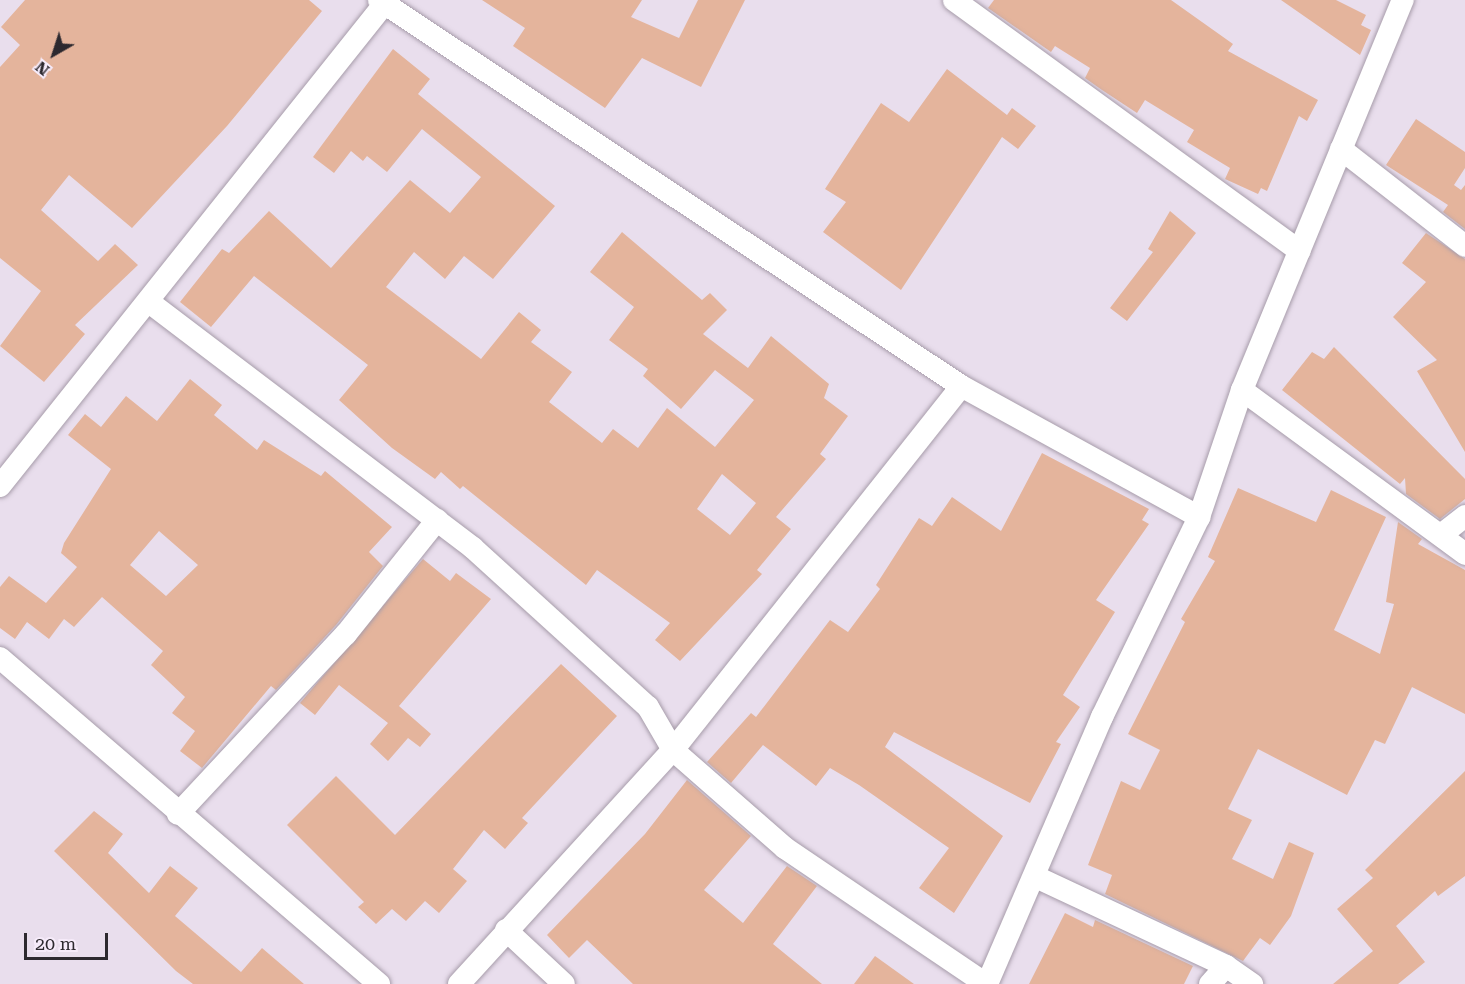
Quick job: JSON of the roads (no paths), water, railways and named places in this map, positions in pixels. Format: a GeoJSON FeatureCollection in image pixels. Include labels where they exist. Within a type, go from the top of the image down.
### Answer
{"type":"FeatureCollection","features":[{"type":"Feature","properties":{"kind":"street"},"geometry":{"type":"LineString","coordinates":[[954,0],[1300,251]]}},
{"type":"Feature","properties":{"kind":"street"},"geometry":{"type":"LineString","coordinates":[[149,302],[436,520],[648,706],[673,750],[785,848],[987,984],[1036,877],[1102,717],[1199,517],[1242,390],[1403,0]]}},
{"type":"Feature","properties":{"kind":"street"},"geometry":{"type":"LineString","coordinates":[[0,486],[149,302],[382,2],[962,386],[1199,517]]}},
{"type":"Feature","properties":{"kind":"street"},"geometry":{"type":"LineString","coordinates":[[1341,149],[1465,246]]}},
{"type":"Feature","properties":{"kind":"street"},"geometry":{"type":"LineString","coordinates":[[459,984],[673,750],[962,386]]}},
{"type":"Feature","properties":{"kind":"street"},"geometry":{"type":"LineString","coordinates":[[1242,390],[1465,554]]}},
{"type":"Feature","properties":{"kind":"street"},"geometry":{"type":"LineString","coordinates":[[1442,535],[1465,516]]}},
{"type":"Feature","properties":{"kind":"street"},"geometry":{"type":"LineString","coordinates":[[178,814],[346,634],[436,520]]}},
{"type":"Feature","properties":{"kind":"street"},"geometry":{"type":"LineString","coordinates":[[0,658],[178,814],[379,984]]}},
{"type":"Feature","properties":{"kind":"street"},"geometry":{"type":"LineString","coordinates":[[1036,877],[1226,966],[1252,984]]}},
{"type":"Feature","properties":{"kind":"street"},"geometry":{"type":"LineString","coordinates":[[506,930],[564,984]]}},
{"type":"Feature","properties":{"kind":"street"},"geometry":{"type":"LineString","coordinates":[[1210,984],[1226,966]]}}]}
